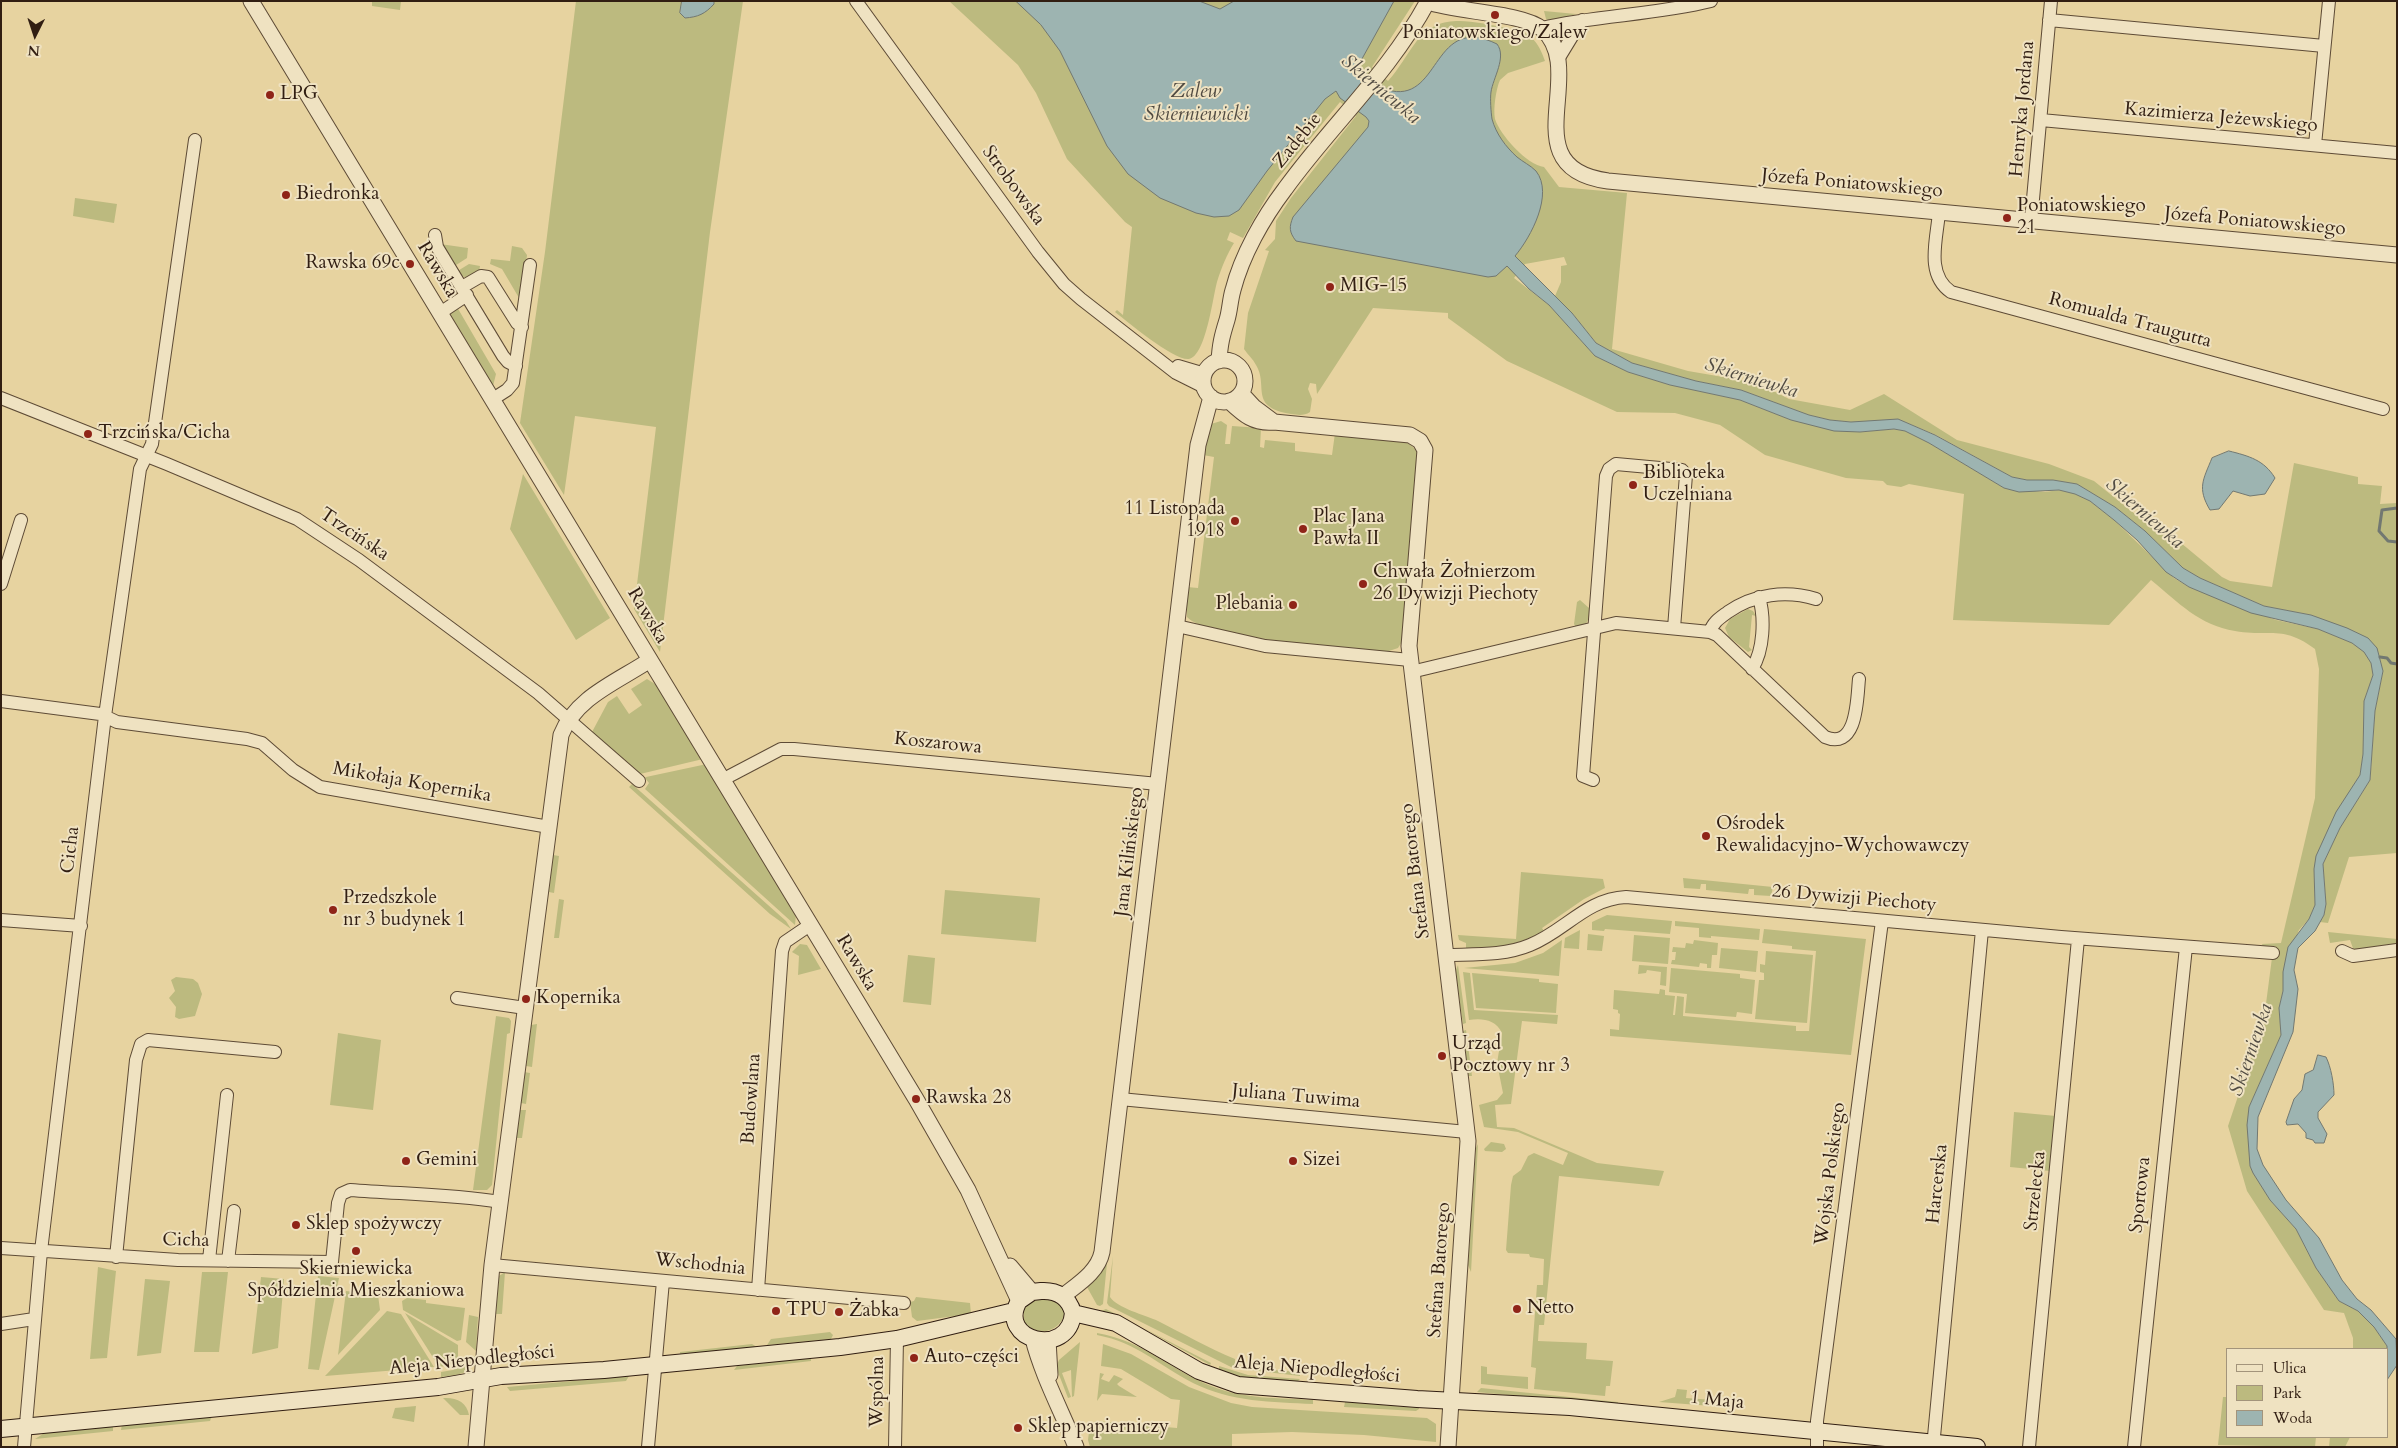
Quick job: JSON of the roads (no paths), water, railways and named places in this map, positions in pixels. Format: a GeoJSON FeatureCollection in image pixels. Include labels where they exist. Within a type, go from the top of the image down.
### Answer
{"type":"FeatureCollection","features":[{"type":"Feature","properties":{"kind":"main road"},"geometry":{"type":"LineString","coordinates":[[1051,1291],[1063,1296],[1071,1306],[1072,1319],[1060,1336],[1041,1339],[1023,1333],[1020,1308],[1051,1291]]}},
{"type":"Feature","properties":{"kind":"main road","name":"Aleja Niepodległości"},"geometry":{"type":"LineString","coordinates":[[1,1428],[438,1387],[510,1375],[833,1348],[897,1339],[1020,1308]]}},
{"type":"Feature","properties":{"kind":"main road","name":"Aleja Niepodległości"},"geometry":{"type":"LineString","coordinates":[[1072,1319],[1130,1332],[1199,1371],[1238,1386],[1452,1401]]}},
{"type":"Feature","properties":{"kind":"main road","name":"1 Maja"},"geometry":{"type":"LineString","coordinates":[[1452,1401],[1570,1407],[1817,1439],[1978,1447]]}},
{"type":"Feature","properties":{"kind":"street","name":"Rawska"},"geometry":{"type":"LineString","coordinates":[[251,1],[963,1180],[1000,1257],[1008,1263],[1020,1308]]}},
{"type":"Feature","properties":{"kind":"street","name":"Strobowska"},"geometry":{"type":"LineString","coordinates":[[856,1],[1051,269],[1080,299],[1176,373],[1207,386]]}},
{"type":"Feature","properties":{"kind":"street"},"geometry":{"type":"LineString","coordinates":[[1428,1],[1457,9],[1528,20],[1542,28],[1582,20],[1670,10],[1711,1]]}},
{"type":"Feature","properties":{"kind":"street","name":"Zadębie"},"geometry":{"type":"LineString","coordinates":[[1224,361],[1230,332],[1226,322],[1233,289],[1250,247],[1267,216],[1308,158],[1380,74],[1414,27],[1428,1]]}},
{"type":"Feature","properties":{"kind":"street","name":"Henryka Jordana"},"geometry":{"type":"LineString","coordinates":[[2031,221],[2051,1]]}},
{"type":"Feature","properties":{"kind":"street"},"geometry":{"type":"LineString","coordinates":[[2315,145],[2328,1]]}},
{"type":"Feature","properties":{"kind":"street"},"geometry":{"type":"LineString","coordinates":[[1558,61],[1582,20]]}},
{"type":"Feature","properties":{"kind":"street"},"geometry":{"type":"LineString","coordinates":[[2049,20],[2324,46]]}},
{"type":"Feature","properties":{"kind":"street","name":"Józefa Poniatowskiego"},"geometry":{"type":"LineString","coordinates":[[1542,28],[1552,40],[1558,61],[1557,143],[1567,163],[1586,177],[2397,255]]}},
{"type":"Feature","properties":{"kind":"street","name":"Kazimierza Jeżewskiego"},"geometry":{"type":"LineString","coordinates":[[2041,120],[2397,153]]}},
{"type":"Feature","properties":{"kind":"street","name":"Cicha"},"geometry":{"type":"LineString","coordinates":[[24,1447],[40,1251],[81,926],[105,716],[140,469],[148,456],[152,444],[195,140]]}},
{"type":"Feature","properties":{"kind":"street","name":"Romualda Traugutta"},"geometry":{"type":"LineString","coordinates":[[1939,212],[1934,268],[1941,283],[1951,292],[2382,409]]}},
{"type":"Feature","properties":{"kind":"street"},"geometry":{"type":"LineString","coordinates":[[435,235],[437,247],[505,359],[516,366]]}},
{"type":"Feature","properties":{"kind":"street"},"geometry":{"type":"LineString","coordinates":[[492,399],[512,385],[530,265]]}},
{"type":"Feature","properties":{"kind":"street"},"geometry":{"type":"LineString","coordinates":[[440,313],[481,276],[488,277],[516,323],[522,327]]}},
{"type":"Feature","properties":{"kind":"street"},"geometry":{"type":"LineString","coordinates":[[1224,361],[1243,372],[1245,384],[1241,393],[1228,401],[1207,386],[1209,366],[1224,361]]}},
{"type":"Feature","properties":{"kind":"street","name":"Jana Kilińskiego"},"geometry":{"type":"LineString","coordinates":[[1063,1296],[1092,1272],[1100,1260],[1198,445],[1207,386]]}},
{"type":"Feature","properties":{"kind":"street"},"geometry":{"type":"LineString","coordinates":[[1241,393],[1254,407],[1274,422]]}},
{"type":"Feature","properties":{"kind":"street","name":"Trzcińska"},"geometry":{"type":"LineString","coordinates":[[1,398],[148,456],[298,519],[360,560],[538,693],[639,781]]}},
{"type":"Feature","properties":{"kind":"street","name":"Stefana Batorego"},"geometry":{"type":"LineString","coordinates":[[1228,401],[1251,420],[1264,423],[1274,422],[1410,435],[1418,439],[1423,445],[1426,457],[1410,628],[1411,666],[1468,1132],[1468,1158],[1448,1447]]}},
{"type":"Feature","properties":{"kind":"street"},"geometry":{"type":"LineString","coordinates":[[1593,780],[1583,776],[1606,476],[1612,466],[1622,464],[1682,470],[1686,475],[1674,628]]}},
{"type":"Feature","properties":{"kind":"street"},"geometry":{"type":"LineString","coordinates":[[1,584],[21,520]]}},
{"type":"Feature","properties":{"kind":"street"},"geometry":{"type":"LineString","coordinates":[[1710,632],[1716,622],[1734,608],[1759,597],[1778,594],[1816,599]]}},
{"type":"Feature","properties":{"kind":"street"},"geometry":{"type":"LineString","coordinates":[[1752,668],[1760,649],[1762,615],[1759,597]]}},
{"type":"Feature","properties":{"kind":"street"},"geometry":{"type":"LineString","coordinates":[[1177,626],[1265,646],[1411,666],[1619,623],[1710,632],[1716,634],[1825,737],[1832,739],[1843,735],[1854,724],[1859,679]]}},
{"type":"Feature","properties":{"kind":"street"},"geometry":{"type":"LineString","coordinates":[[476,1447],[492,1265],[558,749],[568,719],[580,704],[650,660]]}},
{"type":"Feature","properties":{"kind":"street","name":"Mikołaja Kopernika"},"geometry":{"type":"LineString","coordinates":[[1,701],[100,714],[117,722],[262,743],[293,770],[320,787],[549,827]]}},
{"type":"Feature","properties":{"kind":"street","name":"Koszarowa"},"geometry":{"type":"LineString","coordinates":[[722,780],[782,749],[794,749],[1158,784]]}},
{"type":"Feature","properties":{"kind":"street","name":"26 Dywizji Piechoty"},"geometry":{"type":"LineString","coordinates":[[1446,955],[1519,949],[1542,939],[1594,904],[1620,897],[2078,939],[2273,953]]}},
{"type":"Feature","properties":{"kind":"street"},"geometry":{"type":"LineString","coordinates":[[1,920],[81,926]]}},
{"type":"Feature","properties":{"kind":"street","name":"Wojska Polskiego"},"geometry":{"type":"LineString","coordinates":[[1817,1439],[1882,921]]}},
{"type":"Feature","properties":{"kind":"street","name":"Budowlana"},"geometry":{"type":"LineString","coordinates":[[758,1290],[782,951],[785,942],[810,925]]}},
{"type":"Feature","properties":{"kind":"street","name":"Harcerska"},"geometry":{"type":"LineString","coordinates":[[1933,1445],[1982,930]]}},
{"type":"Feature","properties":{"kind":"street","name":"Strzelecka"},"geometry":{"type":"LineString","coordinates":[[2029,1447],[2078,939]]}},
{"type":"Feature","properties":{"kind":"street","name":"Sportowa"},"geometry":{"type":"LineString","coordinates":[[2134,1447],[2186,947]]}},
{"type":"Feature","properties":{"kind":"street"},"geometry":{"type":"LineString","coordinates":[[2342,951],[2344,954],[2353,956],[2397,950]]}},
{"type":"Feature","properties":{"kind":"street"},"geometry":{"type":"LineString","coordinates":[[457,998],[525,1008]]}},
{"type":"Feature","properties":{"kind":"street"},"geometry":{"type":"LineString","coordinates":[[116,1257],[136,1060],[141,1044],[148,1040],[275,1052]]}},
{"type":"Feature","properties":{"kind":"street"},"geometry":{"type":"LineString","coordinates":[[209,1260],[227,1095]]}},
{"type":"Feature","properties":{"kind":"street","name":"Juliana Tuwima"},"geometry":{"type":"LineString","coordinates":[[1120,1099],[1468,1132]]}},
{"type":"Feature","properties":{"kind":"street","name":"Cicha"},"geometry":{"type":"LineString","coordinates":[[40,1251],[116,1257],[332,1262],[338,1202],[341,1194],[350,1190],[410,1195],[449,1195],[500,1202]]}},
{"type":"Feature","properties":{"kind":"street"},"geometry":{"type":"LineString","coordinates":[[228,1261],[234,1211]]}},
{"type":"Feature","properties":{"kind":"street"},"geometry":{"type":"LineString","coordinates":[[1,1248],[40,1251]]}},
{"type":"Feature","properties":{"kind":"street","name":"Wschodnia"},"geometry":{"type":"LineString","coordinates":[[492,1265],[904,1303]]}},
{"type":"Feature","properties":{"kind":"street"},"geometry":{"type":"LineString","coordinates":[[648,1447],[663,1281]]}},
{"type":"Feature","properties":{"kind":"street"},"geometry":{"type":"LineString","coordinates":[[1,1324],[34,1320]]}},
{"type":"Feature","properties":{"kind":"street","name":"Wspólna"},"geometry":{"type":"LineString","coordinates":[[895,1447],[897,1339]]}},
{"type":"Feature","properties":{"kind":"street"},"geometry":{"type":"LineString","coordinates":[[1041,1339],[1042,1370],[1050,1381],[1076,1447]]}},
{"type":"Feature","properties":{"kind":"water"},"geometry":{"type":"Polygon","coordinates":[[[682,1],[714,1],[714,4],[701,14],[685,18],[680,13],[682,1]]]}},
{"type":"Feature","properties":{"kind":"water","name":"Zalew Skierniewicki"},"geometry":{"type":"Polygon","coordinates":[[[1016,1],[1199,1],[1220,9],[1234,1],[1394,1],[1358,66],[1379,84],[1392,91],[1408,90],[1420,83],[1449,48],[1460,40],[1476,37],[1497,44],[1501,55],[1491,92],[1492,119],[1499,135],[1509,149],[1536,171],[1541,180],[1543,191],[1538,215],[1533,227],[1528,238],[1515,256],[1572,313],[1596,343],[1632,363],[1696,381],[1741,390],[1809,415],[1851,422],[1898,419],[1935,435],[2012,477],[2077,484],[2115,507],[2145,531],[2183,568],[2200,578],[2264,606],[2311,615],[2368,638],[2377,648],[2383,671],[2375,711],[2370,780],[2340,828],[2323,864],[2326,904],[2324,915],[2315,931],[2298,948],[2294,970],[2298,989],[2293,1032],[2258,1117],[2257,1149],[2263,1165],[2286,1200],[2319,1238],[2342,1280],[2357,1299],[2371,1310],[2396,1339],[2397,1365],[2388,1378],[2387,1346],[2374,1327],[2358,1311],[2339,1301],[2316,1268],[2296,1229],[2270,1200],[2253,1173],[2250,1166],[2247,1125],[2249,1107],[2281,1035],[2279,1008],[2288,947],[2309,919],[2315,905],[2314,869],[2316,856],[2336,812],[2360,775],[2363,754],[2364,701],[2373,675],[2371,663],[2364,652],[2352,643],[2318,629],[2251,613],[2189,587],[2166,572],[2137,540],[2114,520],[2090,501],[2075,494],[2059,490],[2019,492],[2004,488],[1929,443],[1905,431],[1894,429],[1860,432],[1834,431],[1791,420],[1740,400],[1670,385],[1628,372],[1595,356],[1549,305],[1529,289],[1507,266],[1496,276],[1488,277],[1296,241],[1290,229],[1293,217],[1368,127],[1369,121],[1366,117],[1340,98],[1336,91],[1325,99],[1267,171],[1239,210],[1229,216],[1214,217],[1196,213],[1160,198],[1128,174],[1107,146],[1060,51],[1041,25],[1016,1]]]}},
{"type":"Feature","properties":{"kind":"water"},"geometry":{"type":"Polygon","coordinates":[[[2229,451],[2261,463],[2275,478],[2265,494],[2250,496],[2233,491],[2219,509],[2210,510],[2204,496],[2204,478],[2212,458],[2229,451]]]}},
{"type":"Feature","properties":{"kind":"water"},"geometry":{"type":"Polygon","coordinates":[[[2318,1055],[2326,1057],[2331,1071],[2334,1091],[2334,1095],[2318,1112],[2318,1118],[2327,1134],[2324,1143],[2315,1143],[2313,1140],[2306,1138],[2306,1133],[2298,1124],[2287,1125],[2286,1122],[2294,1099],[2302,1090],[2305,1074],[2313,1070],[2318,1055]]]}},
{"type":"Feature","properties":{"kind":"waterway"},"geometry":{"type":"LineString","coordinates":[[2397,508],[2382,510],[2379,531],[2388,541],[2397,542]]}},
{"type":"Feature","properties":{"kind":"waterway"},"geometry":{"type":"LineString","coordinates":[[2380,657],[2387,658],[2391,663],[2397,664]]}},
{"type":"Feature","properties":{"kind":"place","name":"Poniatowskiego/Zalew"},"geometry":{"type":"Point","coordinates":[1495,15]}},
{"type":"Feature","properties":{"kind":"place","name":"LPG"},"geometry":{"type":"Point","coordinates":[270,95]}},
{"type":"Feature","properties":{"kind":"place","name":"Biedronka"},"geometry":{"type":"Point","coordinates":[286,195]}},
{"type":"Feature","properties":{"kind":"place","name":"Poniatowskiego 21"},"geometry":{"type":"Point","coordinates":[2007,218]}},
{"type":"Feature","properties":{"kind":"place","name":"Rawska 69c"},"geometry":{"type":"Point","coordinates":[410,264]}},
{"type":"Feature","properties":{"kind":"place","name":"MIG-15"},"geometry":{"type":"Point","coordinates":[1330,287]}},
{"type":"Feature","properties":{"kind":"place","name":"Trzcińska/Cicha"},"geometry":{"type":"Point","coordinates":[88,434]}},
{"type":"Feature","properties":{"kind":"place","name":"Biblioteka Uczelniana"},"geometry":{"type":"Point","coordinates":[1633,485]}},
{"type":"Feature","properties":{"kind":"place","name":"11 Listopada 1918"},"geometry":{"type":"Point","coordinates":[1235,521]}},
{"type":"Feature","properties":{"kind":"place","name":"Plac Jana Pawła II"},"geometry":{"type":"Point","coordinates":[1303,529]}},
{"type":"Feature","properties":{"kind":"place","name":"Chwała Żołnierzom 26 Dywizji Piechoty"},"geometry":{"type":"Point","coordinates":[1363,584]}},
{"type":"Feature","properties":{"kind":"place","name":"Plebania"},"geometry":{"type":"Point","coordinates":[1293,605]}},
{"type":"Feature","properties":{"kind":"place","name":"Ośrodek Rewalidacyjno-Wychowawczy"},"geometry":{"type":"Point","coordinates":[1706,836]}},
{"type":"Feature","properties":{"kind":"place","name":"Przedszkole nr 3 budynek 1"},"geometry":{"type":"Point","coordinates":[333,910]}},
{"type":"Feature","properties":{"kind":"place","name":"Kopernika"},"geometry":{"type":"Point","coordinates":[526,999]}},
{"type":"Feature","properties":{"kind":"place","name":"Urząd Pocztowy nr 3"},"geometry":{"type":"Point","coordinates":[1442,1056]}},
{"type":"Feature","properties":{"kind":"place","name":"Rawska 28"},"geometry":{"type":"Point","coordinates":[916,1099]}},
{"type":"Feature","properties":{"kind":"place","name":"Gemini"},"geometry":{"type":"Point","coordinates":[406,1161]}},
{"type":"Feature","properties":{"kind":"place","name":"Sizei"},"geometry":{"type":"Point","coordinates":[1293,1161]}},
{"type":"Feature","properties":{"kind":"place","name":"Sklep spożywczy"},"geometry":{"type":"Point","coordinates":[296,1225]}},
{"type":"Feature","properties":{"kind":"place","name":"Skierniewicka Spółdzielnia Mieszkaniowa"},"geometry":{"type":"Point","coordinates":[356,1251]}},
{"type":"Feature","properties":{"kind":"place","name":"Netto"},"geometry":{"type":"Point","coordinates":[1517,1309]}},
{"type":"Feature","properties":{"kind":"place","name":"TPU"},"geometry":{"type":"Point","coordinates":[776,1311]}},
{"type":"Feature","properties":{"kind":"place","name":"Żabka"},"geometry":{"type":"Point","coordinates":[839,1312]}},
{"type":"Feature","properties":{"kind":"place","name":"Auto-części"},"geometry":{"type":"Point","coordinates":[914,1358]}},
{"type":"Feature","properties":{"kind":"place","name":"Sklep papierniczy"},"geometry":{"type":"Point","coordinates":[1018,1428]}},
{"type":"Feature","properties":{"kind":"water label","name":"Skierniewka"},"geometry":{"type":"Point","coordinates":[1380,90]}},
{"type":"Feature","properties":{"kind":"water label","name":"Skierniewka"},"geometry":{"type":"Point","coordinates":[1751,379]}},
{"type":"Feature","properties":{"kind":"water label","name":"Skierniewka"},"geometry":{"type":"Point","coordinates":[2144,514]}},
{"type":"Feature","properties":{"kind":"water label","name":"Skierniewka"},"geometry":{"type":"Point","coordinates":[2252,1050]}}]}
